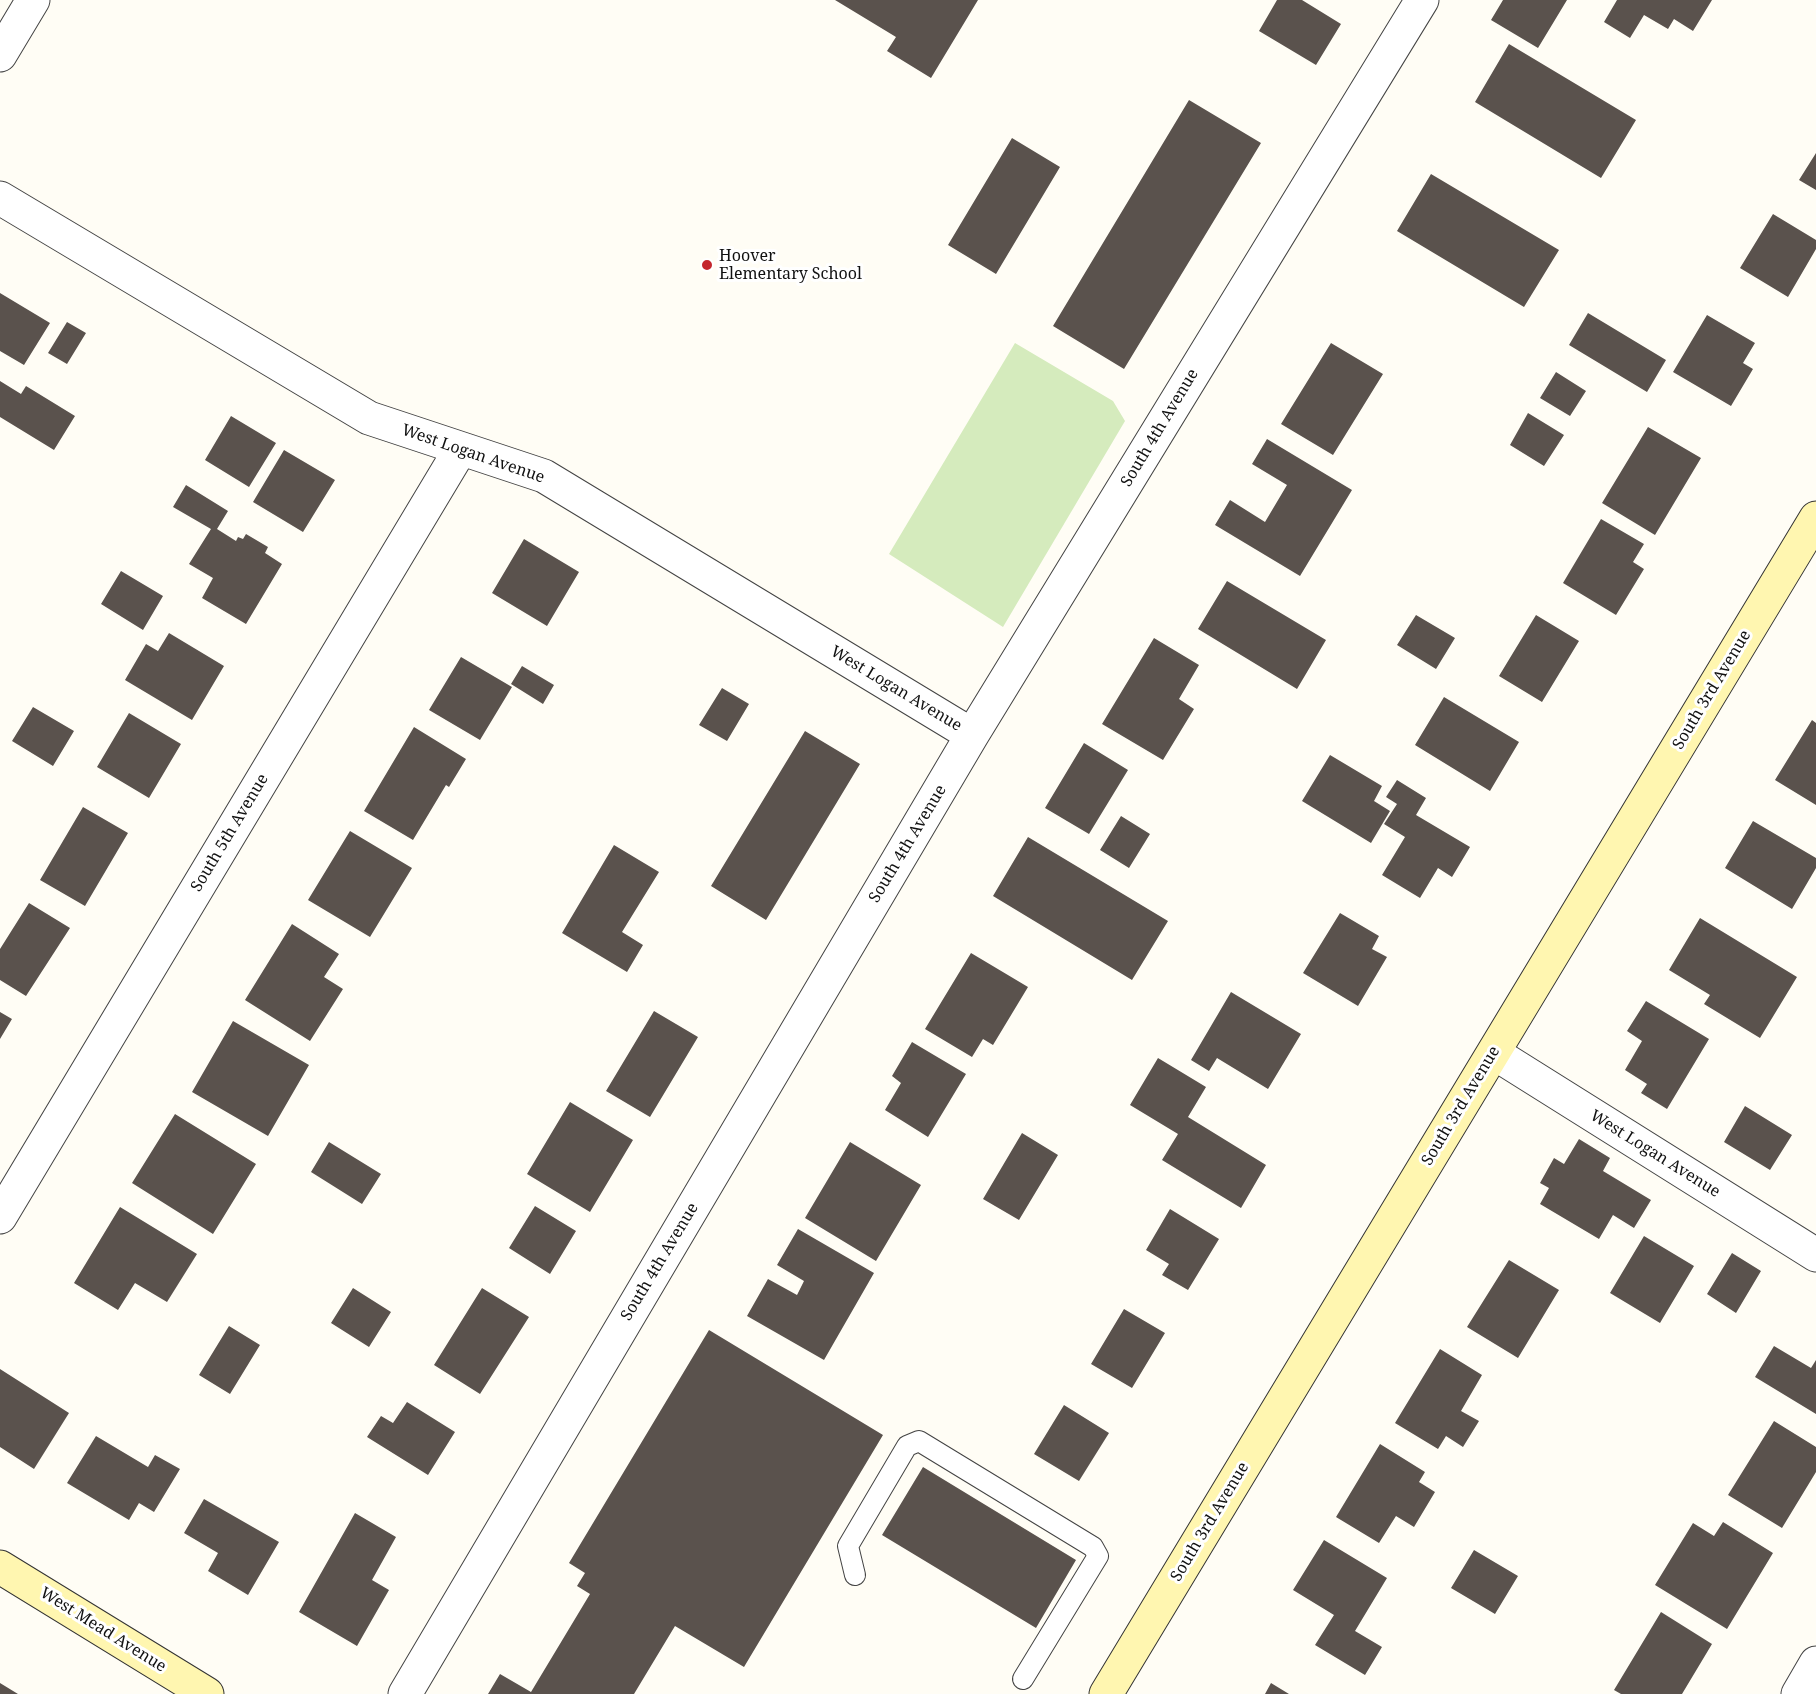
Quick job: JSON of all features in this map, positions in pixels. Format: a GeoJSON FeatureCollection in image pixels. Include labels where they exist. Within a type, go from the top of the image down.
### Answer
{"type":"FeatureCollection","features":[{"type":"Feature","properties":{"kind":"street"},"geometry":{"type":"LineString","coordinates":[[0,55],[33,0]]}},
{"type":"Feature","properties":{"kind":"street","name":"South 4th Avenue"},"geometry":{"type":"LineString","coordinates":[[405,1694],[972,735],[1422,0]]}},
{"type":"Feature","properties":{"kind":"street","name":"West Logan Avenue"},"geometry":{"type":"LineString","coordinates":[[0,198],[369,418],[544,476],[972,735]]}},
{"type":"Feature","properties":{"kind":"street","name":"South 5th Avenue"},"geometry":{"type":"LineString","coordinates":[[0,1217],[460,450]]}},
{"type":"Feature","properties":{"kind":"street","name":"South 3rd Avenue"},"geometry":{"type":"LineString","coordinates":[[1106,1694],[1816,518]]}},
{"type":"Feature","properties":{"kind":"street","name":"West Logan Avenue"},"geometry":{"type":"LineString","coordinates":[[1494,1053],[1816,1255]]}},
{"type":"Feature","properties":{"kind":"street","name":"West Mead Avenue"},"geometry":{"type":"LineString","coordinates":[[0,1567],[207,1694]]}},
{"type":"Feature","properties":{"kind":"street"},"geometry":{"type":"LineString","coordinates":[[1798,1694],[1816,1663]]}},
{"type":"Feature","properties":{"kind":"lane"},"geometry":{"type":"LineString","coordinates":[[855,1575],[848,1546],[907,1446],[919,1441],[1093,1547],[1098,1556],[1023,1679]]}},
{"type":"Feature","properties":{"kind":"green space"},"geometry":{"type":"Polygon","coordinates":[[[1015,343],[1113,401],[1125,421],[1003,627],[889,554],[1015,343]]]}},
{"type":"Feature","properties":{"kind":"building"},"geometry":{"type":"Polygon","coordinates":[[[835,0],[978,0],[931,78],[887,51],[896,37],[835,0]]]}},
{"type":"Feature","properties":{"kind":"building"},"geometry":{"type":"Polygon","coordinates":[[[1277,0],[1302,0],[1341,24],[1316,65],[1259,31],[1277,0]]]}},
{"type":"Feature","properties":{"kind":"building"},"geometry":{"type":"Polygon","coordinates":[[[1503,0],[1567,0],[1538,48],[1491,20],[1503,0]]]}},
{"type":"Feature","properties":{"kind":"building"},"geometry":{"type":"Polygon","coordinates":[[[1617,0],[1712,0],[1693,31],[1674,19],[1668,29],[1644,15],[1630,38],[1604,22],[1617,0]]]}},
{"type":"Feature","properties":{"kind":"building"},"geometry":{"type":"Polygon","coordinates":[[[1509,44],[1636,120],[1601,178],[1475,102],[1509,44]]]}},
{"type":"Feature","properties":{"kind":"building"},"geometry":{"type":"Polygon","coordinates":[[[1189,100],[1261,143],[1124,369],[1053,326],[1189,100]]]}},
{"type":"Feature","properties":{"kind":"building"},"geometry":{"type":"Polygon","coordinates":[[[1012,138],[1060,167],[996,274],[948,245],[1012,138]]]}},
{"type":"Feature","properties":{"kind":"building"},"geometry":{"type":"Polygon","coordinates":[[[1816,153],[1816,190],[1799,180],[1816,153]]]}},
{"type":"Feature","properties":{"kind":"building"},"geometry":{"type":"Polygon","coordinates":[[[1431,174],[1559,250],[1524,307],[1397,231],[1431,174]]]}},
{"type":"Feature","properties":{"kind":"building"},"geometry":{"type":"Polygon","coordinates":[[[1773,214],[1816,240],[1816,249],[1788,297],[1740,268],[1773,214]]]}},
{"type":"Feature","properties":{"kind":"building"},"geometry":{"type":"Polygon","coordinates":[[[0,293],[50,323],[24,365],[0,351],[0,293]]]}},
{"type":"Feature","properties":{"kind":"building"},"geometry":{"type":"Polygon","coordinates":[[[1588,313],[1666,360],[1647,392],[1569,345],[1588,313]]]}},
{"type":"Feature","properties":{"kind":"building"},"geometry":{"type":"Polygon","coordinates":[[[1707,315],[1755,343],[1743,363],[1753,369],[1731,406],[1673,372],[1707,315]]]}},
{"type":"Feature","properties":{"kind":"building"},"geometry":{"type":"Polygon","coordinates":[[[67,322],[86,333],[67,364],[48,353],[67,322]]]}},
{"type":"Feature","properties":{"kind":"building"},"geometry":{"type":"Polygon","coordinates":[[[1331,343],[1383,374],[1333,455],[1281,424],[1331,343]]]}},
{"type":"Feature","properties":{"kind":"building"},"geometry":{"type":"Polygon","coordinates":[[[1556,372],[1586,391],[1570,416],[1540,398],[1556,372]]]}},
{"type":"Feature","properties":{"kind":"building"},"geometry":{"type":"Polygon","coordinates":[[[0,381],[21,394],[26,386],[75,416],[54,450],[0,417],[0,381]]]}},
{"type":"Feature","properties":{"kind":"building"},"geometry":{"type":"Polygon","coordinates":[[[1528,413],[1564,435],[1544,466],[1510,445],[1528,413]]]}},
{"type":"Feature","properties":{"kind":"building"},"geometry":{"type":"Polygon","coordinates":[[[231,416],[276,443],[249,487],[205,460],[231,416]]]}},
{"type":"Feature","properties":{"kind":"building"},"geometry":{"type":"Polygon","coordinates":[[[1648,427],[1701,458],[1655,535],[1602,503],[1648,427]]]}},
{"type":"Feature","properties":{"kind":"building"},"geometry":{"type":"Polygon","coordinates":[[[1267,439],[1352,490],[1300,576],[1215,525],[1230,500],[1265,522],[1287,485],[1252,464],[1267,439]]]}},
{"type":"Feature","properties":{"kind":"building"},"geometry":{"type":"Polygon","coordinates":[[[284,450],[335,480],[303,532],[253,502],[284,450]]]}},
{"type":"Feature","properties":{"kind":"building"},"geometry":{"type":"Polygon","coordinates":[[[186,485],[228,511],[217,529],[236,541],[238,537],[243,539],[246,534],[268,547],[265,553],[282,564],[246,624],[202,598],[213,578],[189,564],[211,529],[173,507],[186,485]]]}},
{"type":"Feature","properties":{"kind":"building"},"geometry":{"type":"Polygon","coordinates":[[[1601,519],[1644,544],[1633,562],[1644,569],[1616,615],[1563,583],[1601,519]]]}},
{"type":"Feature","properties":{"kind":"building"},"geometry":{"type":"Polygon","coordinates":[[[524,539],[579,572],[547,626],[492,593],[524,539]]]}},
{"type":"Feature","properties":{"kind":"building"},"geometry":{"type":"Polygon","coordinates":[[[121,571],[163,596],[143,630],[101,604],[121,571]]]}},
{"type":"Feature","properties":{"kind":"building"},"geometry":{"type":"Polygon","coordinates":[[[1227,581],[1326,640],[1297,689],[1198,629],[1227,581]]]}},
{"type":"Feature","properties":{"kind":"building"},"geometry":{"type":"Polygon","coordinates":[[[1416,615],[1455,638],[1436,669],[1397,645],[1416,615]]]}},
{"type":"Feature","properties":{"kind":"building"},"geometry":{"type":"Polygon","coordinates":[[[1536,615],[1579,641],[1542,702],[1499,676],[1536,615]]]}},
{"type":"Feature","properties":{"kind":"building"},"geometry":{"type":"Polygon","coordinates":[[[169,633],[224,666],[192,720],[125,680],[146,644],[158,651],[169,633]]]}},
{"type":"Feature","properties":{"kind":"building"},"geometry":{"type":"Polygon","coordinates":[[[1154,638],[1199,665],[1179,699],[1194,709],[1163,760],[1102,724],[1154,638]]]}},
{"type":"Feature","properties":{"kind":"building"},"geometry":{"type":"Polygon","coordinates":[[[461,657],[512,687],[480,740],[429,710],[461,657]]]}},
{"type":"Feature","properties":{"kind":"building"},"geometry":{"type":"Polygon","coordinates":[[[522,666],[554,685],[543,704],[511,684],[522,666]]]}},
{"type":"Feature","properties":{"kind":"building"},"geometry":{"type":"Polygon","coordinates":[[[722,688],[749,704],[727,741],[699,725],[722,688]]]}},
{"type":"Feature","properties":{"kind":"building"},"geometry":{"type":"Polygon","coordinates":[[[1444,697],[1519,742],[1490,791],[1415,745],[1444,697]]]}},
{"type":"Feature","properties":{"kind":"building"},"geometry":{"type":"Polygon","coordinates":[[[33,707],[74,731],[53,766],[12,741],[33,707]]]}},
{"type":"Feature","properties":{"kind":"building"},"geometry":{"type":"Polygon","coordinates":[[[129,713],[181,744],[149,798],[97,767],[129,713]]]}},
{"type":"Feature","properties":{"kind":"building"},"geometry":{"type":"Polygon","coordinates":[[[1812,720],[1816,723],[1816,805],[1775,780],[1812,720]]]}},
{"type":"Feature","properties":{"kind":"building"},"geometry":{"type":"Polygon","coordinates":[[[414,727],[466,759],[449,787],[446,785],[413,840],[364,811],[414,727]]]}},
{"type":"Feature","properties":{"kind":"building"},"geometry":{"type":"Polygon","coordinates":[[[805,731],[860,764],[766,920],[711,886],[805,731]]]}},
{"type":"Feature","properties":{"kind":"building"},"geometry":{"type":"Polygon","coordinates":[[[1084,743],[1128,770],[1089,834],[1045,808],[1084,743]]]}},
{"type":"Feature","properties":{"kind":"building"},"geometry":{"type":"Polygon","coordinates":[[[1330,755],[1382,786],[1374,801],[1390,811],[1371,843],[1302,801],[1330,755]]]}},
{"type":"Feature","properties":{"kind":"building"},"geometry":{"type":"Polygon","coordinates":[[[1397,780],[1426,798],[1416,815],[1470,847],[1452,877],[1438,868],[1420,898],[1382,875],[1405,837],[1384,824],[1397,804],[1386,797],[1397,780]]]}},
{"type":"Feature","properties":{"kind":"building"},"geometry":{"type":"Polygon","coordinates":[[[83,807],[128,833],[85,906],[40,880],[83,807]]]}},
{"type":"Feature","properties":{"kind":"building"},"geometry":{"type":"Polygon","coordinates":[[[1121,816],[1150,834],[1129,868],[1100,850],[1121,816]]]}},
{"type":"Feature","properties":{"kind":"building"},"geometry":{"type":"Polygon","coordinates":[[[1753,821],[1816,858],[1816,868],[1792,909],[1725,868],[1753,821]]]}},
{"type":"Feature","properties":{"kind":"building"},"geometry":{"type":"Polygon","coordinates":[[[350,831],[412,868],[370,937],[308,900],[350,831]]]}},
{"type":"Feature","properties":{"kind":"building"},"geometry":{"type":"Polygon","coordinates":[[[1028,837],[1168,921],[1132,980],[993,896],[1028,837]]]}},
{"type":"Feature","properties":{"kind":"building"},"geometry":{"type":"Polygon","coordinates":[[[614,845],[659,872],[622,932],[643,945],[627,972],[562,933],[614,845]]]}},
{"type":"Feature","properties":{"kind":"building"},"geometry":{"type":"Polygon","coordinates":[[[29,903],[70,928],[26,996],[0,980],[0,949],[29,903]]]}},
{"type":"Feature","properties":{"kind":"building"},"geometry":{"type":"Polygon","coordinates":[[[1340,913],[1379,936],[1372,949],[1387,957],[1358,1006],[1303,973],[1340,913]]]}},
{"type":"Feature","properties":{"kind":"building"},"geometry":{"type":"Polygon","coordinates":[[[1700,918],[1797,977],[1760,1038],[1704,1004],[1710,995],[1669,970],[1700,918]]]}},
{"type":"Feature","properties":{"kind":"building"},"geometry":{"type":"Polygon","coordinates":[[[292,924],[339,954],[324,977],[343,989],[310,1041],[245,1000],[292,924]]]}},
{"type":"Feature","properties":{"kind":"building"},"geometry":{"type":"Polygon","coordinates":[[[971,953],[1028,987],[993,1045],[983,1039],[972,1057],[925,1029],[971,953]]]}},
{"type":"Feature","properties":{"kind":"building"},"geometry":{"type":"Polygon","coordinates":[[[1231,992],[1301,1034],[1268,1089],[1217,1058],[1209,1071],[1191,1060],[1231,992]]]}},
{"type":"Feature","properties":{"kind":"building"},"geometry":{"type":"Polygon","coordinates":[[[1646,1001],[1709,1039],[1667,1109],[1641,1093],[1647,1084],[1625,1070],[1642,1041],[1627,1031],[1646,1001]]]}},
{"type":"Feature","properties":{"kind":"building"},"geometry":{"type":"Polygon","coordinates":[[[654,1011],[698,1037],[650,1117],[606,1091],[654,1011]]]}},
{"type":"Feature","properties":{"kind":"building"},"geometry":{"type":"Polygon","coordinates":[[[0,1012],[12,1019],[0,1039],[0,1012]]]}},
{"type":"Feature","properties":{"kind":"building"},"geometry":{"type":"Polygon","coordinates":[[[233,1021],[309,1065],[268,1136],[192,1092],[233,1021]]]}},
{"type":"Feature","properties":{"kind":"building"},"geometry":{"type":"Polygon","coordinates":[[[912,1042],[966,1074],[928,1137],[885,1110],[901,1083],[892,1076],[912,1042]]]}},
{"type":"Feature","properties":{"kind":"building"},"geometry":{"type":"Polygon","coordinates":[[[1158,1058],[1206,1087],[1188,1117],[1266,1165],[1241,1208],[1162,1160],[1178,1134],[1130,1105],[1158,1058]]]}},
{"type":"Feature","properties":{"kind":"building"},"geometry":{"type":"Polygon","coordinates":[[[570,1102],[633,1140],[590,1212],[527,1174],[570,1102]]]}},
{"type":"Feature","properties":{"kind":"building"},"geometry":{"type":"Polygon","coordinates":[[[1745,1106],[1792,1135],[1770,1170],[1724,1142],[1745,1106]]]}},
{"type":"Feature","properties":{"kind":"building"},"geometry":{"type":"Polygon","coordinates":[[[175,1114],[256,1164],[213,1234],[132,1183],[175,1114]]]}},
{"type":"Feature","properties":{"kind":"building"},"geometry":{"type":"Polygon","coordinates":[[[1022,1133],[1058,1155],[1019,1220],[983,1199],[1022,1133]]]}},
{"type":"Feature","properties":{"kind":"building"},"geometry":{"type":"Polygon","coordinates":[[[1579,1139],[1610,1158],[1603,1171],[1651,1200],[1634,1228],[1613,1215],[1599,1239],[1540,1204],[1549,1188],[1540,1183],[1554,1158],[1564,1164],[1579,1139]]]}},
{"type":"Feature","properties":{"kind":"building"},"geometry":{"type":"Polygon","coordinates":[[[329,1142],[381,1174],[362,1204],[311,1172],[329,1142]]]}},
{"type":"Feature","properties":{"kind":"building"},"geometry":{"type":"Polygon","coordinates":[[[850,1142],[921,1185],[876,1261],[805,1218],[850,1142]]]}},
{"type":"Feature","properties":{"kind":"building"},"geometry":{"type":"Polygon","coordinates":[[[535,1206],[576,1231],[550,1274],[509,1248],[535,1206]]]}},
{"type":"Feature","properties":{"kind":"building"},"geometry":{"type":"Polygon","coordinates":[[[120,1207],[197,1254],[167,1302],[135,1283],[118,1310],[74,1283],[120,1207]]]}},
{"type":"Feature","properties":{"kind":"building"},"geometry":{"type":"Polygon","coordinates":[[[1170,1209],[1219,1239],[1188,1290],[1162,1275],[1169,1264],[1146,1250],[1170,1209]]]}},
{"type":"Feature","properties":{"kind":"building"},"geometry":{"type":"Polygon","coordinates":[[[798,1229],[874,1273],[824,1360],[747,1316],[768,1279],[797,1295],[804,1281],[777,1265],[798,1229]]]}},
{"type":"Feature","properties":{"kind":"building"},"geometry":{"type":"Polygon","coordinates":[[[1644,1236],[1694,1266],[1660,1323],[1610,1293],[1644,1236]]]}},
{"type":"Feature","properties":{"kind":"building"},"geometry":{"type":"Polygon","coordinates":[[[1732,1253],[1761,1271],[1736,1313],[1707,1294],[1732,1253]]]}},
{"type":"Feature","properties":{"kind":"building"},"geometry":{"type":"Polygon","coordinates":[[[1509,1260],[1559,1290],[1518,1358],[1467,1327],[1509,1260]]]}},
{"type":"Feature","properties":{"kind":"building"},"geometry":{"type":"Polygon","coordinates":[[[353,1288],[391,1312],[369,1347],[331,1323],[353,1288]]]}},
{"type":"Feature","properties":{"kind":"building"},"geometry":{"type":"Polygon","coordinates":[[[482,1288],[529,1317],[480,1394],[434,1365],[482,1288]]]}},
{"type":"Feature","properties":{"kind":"building"},"geometry":{"type":"Polygon","coordinates":[[[1124,1309],[1165,1333],[1132,1388],[1091,1364],[1124,1309]]]}},
{"type":"Feature","properties":{"kind":"building"},"geometry":{"type":"Polygon","coordinates":[[[229,1326],[260,1345],[230,1394],[199,1375],[229,1326]]]}},
{"type":"Feature","properties":{"kind":"building"},"geometry":{"type":"Polygon","coordinates":[[[709,1330],[883,1435],[744,1667],[675,1626],[634,1694],[488,1694],[500,1674],[531,1692],[590,1594],[577,1586],[585,1573],[569,1563],[709,1330]]]}},
{"type":"Feature","properties":{"kind":"building"},"geometry":{"type":"Polygon","coordinates":[[[1774,1346],[1811,1368],[1816,1360],[1816,1414],[1755,1377],[1774,1346]]]}},
{"type":"Feature","properties":{"kind":"building"},"geometry":{"type":"Polygon","coordinates":[[[1440,1349],[1482,1375],[1461,1411],[1479,1421],[1463,1447],[1446,1436],[1438,1449],[1395,1423],[1440,1349]]]}},
{"type":"Feature","properties":{"kind":"building"},"geometry":{"type":"Polygon","coordinates":[[[0,1369],[69,1413],[34,1469],[0,1447],[0,1369]]]}},
{"type":"Feature","properties":{"kind":"building"},"geometry":{"type":"Polygon","coordinates":[[[407,1402],[455,1432],[428,1475],[367,1437],[381,1416],[393,1423],[407,1402]]]}},
{"type":"Feature","properties":{"kind":"building"},"geometry":{"type":"Polygon","coordinates":[[[1064,1405],[1109,1433],[1079,1481],[1034,1454],[1064,1405]]]}},
{"type":"Feature","properties":{"kind":"building"},"geometry":{"type":"Polygon","coordinates":[[[1774,1421],[1816,1447],[1816,1472],[1782,1528],[1728,1495],[1774,1421]]]}},
{"type":"Feature","properties":{"kind":"building"},"geometry":{"type":"Polygon","coordinates":[[[96,1436],[148,1467],[155,1455],[180,1469],[154,1512],[139,1503],[129,1520],[67,1483],[96,1436]]]}},
{"type":"Feature","properties":{"kind":"building"},"geometry":{"type":"Polygon","coordinates":[[[1380,1444],[1425,1472],[1419,1482],[1435,1492],[1414,1527],[1396,1516],[1379,1543],[1336,1517],[1380,1444]]]}},
{"type":"Feature","properties":{"kind":"building"},"geometry":{"type":"Polygon","coordinates":[[[923,1467],[1076,1560],[1036,1628],[882,1535],[923,1467]]]}},
{"type":"Feature","properties":{"kind":"building"},"geometry":{"type":"Polygon","coordinates":[[[204,1499],[279,1542],[248,1595],[208,1571],[218,1553],[184,1533],[204,1499]]]}},
{"type":"Feature","properties":{"kind":"building"},"geometry":{"type":"Polygon","coordinates":[[[355,1513],[396,1537],[372,1580],[389,1590],[357,1646],[299,1612],[355,1513]]]}},
{"type":"Feature","properties":{"kind":"building"},"geometry":{"type":"Polygon","coordinates":[[[1723,1522],[1773,1553],[1727,1629],[1655,1585],[1693,1523],[1714,1536],[1723,1522]]]}},
{"type":"Feature","properties":{"kind":"building"},"geometry":{"type":"Polygon","coordinates":[[[1324,1540],[1387,1578],[1355,1631],[1382,1647],[1365,1675],[1315,1645],[1334,1615],[1293,1590],[1324,1540]]]}},
{"type":"Feature","properties":{"kind":"building"},"geometry":{"type":"Polygon","coordinates":[[[1474,1550],[1518,1576],[1495,1614],[1451,1588],[1474,1550]]]}},
{"type":"Feature","properties":{"kind":"building"},"geometry":{"type":"Polygon","coordinates":[[[1661,1612],[1712,1644],[1682,1694],[1621,1694],[1614,1690],[1661,1612]]]}},
{"type":"Feature","properties":{"kind":"building"},"geometry":{"type":"Polygon","coordinates":[[[0,1683],[18,1694],[0,1694],[0,1683]]]}},
{"type":"Feature","properties":{"kind":"building"},"geometry":{"type":"Polygon","coordinates":[[[1271,1683],[1289,1694],[1265,1694],[1271,1683]]]}},
{"type":"Feature","properties":{"kind":"place","name":"Hoover Elementary School"},"geometry":{"type":"Point","coordinates":[707,265]}}]}
